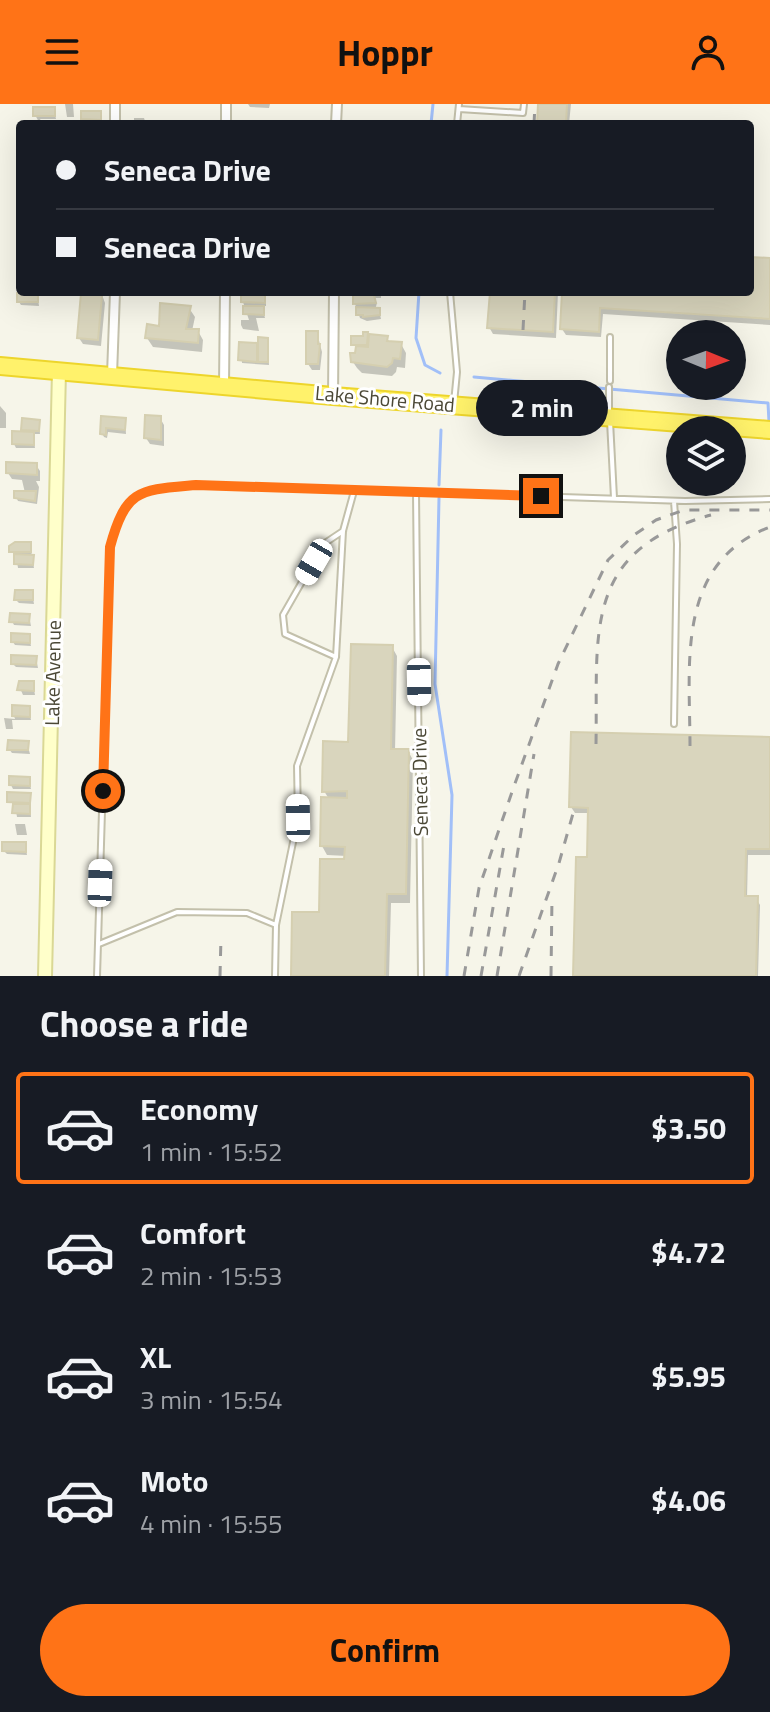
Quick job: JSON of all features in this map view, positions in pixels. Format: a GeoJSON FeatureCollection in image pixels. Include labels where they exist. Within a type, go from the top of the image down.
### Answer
{"type":"FeatureCollection","features":[{"type":"Feature","properties":{"kind":"highway","name":"Lake Shore Road"},"geometry":{"type":"LineString","coordinates":[[0,366],[770,430]]}},
{"type":"Feature","properties":{"kind":"street"},"geometry":{"type":"LineString","coordinates":[[112,375],[115,296]]}},
{"type":"Feature","properties":{"kind":"street"},"geometry":{"type":"LineString","coordinates":[[224,385],[225,296]]}},
{"type":"Feature","properties":{"kind":"street"},"geometry":{"type":"LineString","coordinates":[[333,396],[334,296]]}},
{"type":"Feature","properties":{"kind":"street","name":"Lake Avenue"},"geometry":{"type":"LineString","coordinates":[[45,976],[59,371]]}},
{"type":"Feature","properties":{"kind":"lane"},"geometry":{"type":"LineString","coordinates":[[459,106],[523,113],[524,104]]}},
{"type":"Feature","properties":{"kind":"lane"},"geometry":{"type":"LineString","coordinates":[[450,296],[457,372],[454,405]]}},
{"type":"Feature","properties":{"kind":"lane"},"geometry":{"type":"LineString","coordinates":[[610,337],[609,418],[614,498]]}},
{"type":"Feature","properties":{"kind":"lane"},"geometry":{"type":"LineString","coordinates":[[97,976],[110,547],[127,503],[148,489],[196,485],[674,501],[770,499]]}},
{"type":"Feature","properties":{"kind":"lane"},"geometry":{"type":"LineString","coordinates":[[275,976],[276,925],[298,818],[297,766],[336,657],[343,531],[354,491]]}},
{"type":"Feature","properties":{"kind":"lane","name":"Seneca Drive"},"geometry":{"type":"LineString","coordinates":[[416,492],[421,976]]}},
{"type":"Feature","properties":{"kind":"lane"},"geometry":{"type":"LineString","coordinates":[[674,501],[677,544],[674,724]]}},
{"type":"Feature","properties":{"kind":"lane"},"geometry":{"type":"LineString","coordinates":[[336,657],[285,634],[283,615],[325,543],[343,531]]}},
{"type":"Feature","properties":{"kind":"lane"},"geometry":{"type":"LineString","coordinates":[[98,944],[177,912],[247,913],[276,925]]}},
{"type":"Feature","properties":{"kind":"building"},"geometry":{"type":"Polygon","coordinates":[[[538,104],[567,104],[566,120],[537,120],[538,104]]]}},
{"type":"Feature","properties":{"kind":"building"},"geometry":{"type":"Polygon","coordinates":[[[33,107],[55,107],[55,116],[33,116],[33,107]]]}},
{"type":"Feature","properties":{"kind":"building"},"geometry":{"type":"Polygon","coordinates":[[[81,111],[101,111],[101,120],[81,119],[81,111]]]}},
{"type":"Feature","properties":{"kind":"building"},"geometry":{"type":"Polygon","coordinates":[[[754,257],[770,258],[770,319],[600,308],[599,332],[560,329],[562,296],[754,296],[754,257]]]}},
{"type":"Feature","properties":{"kind":"building"},"geometry":{"type":"Polygon","coordinates":[[[17,296],[38,296],[38,302],[17,302],[17,296]]]}},
{"type":"Feature","properties":{"kind":"building"},"geometry":{"type":"Polygon","coordinates":[[[81,296],[102,296],[98,340],[77,338],[81,296]]]}},
{"type":"Feature","properties":{"kind":"building"},"geometry":{"type":"Polygon","coordinates":[[[241,296],[265,296],[265,303],[241,302],[241,296]]]}},
{"type":"Feature","properties":{"kind":"building"},"geometry":{"type":"Polygon","coordinates":[[[353,296],[374,296],[376,303],[353,304],[353,296]]]}},
{"type":"Feature","properties":{"kind":"building"},"geometry":{"type":"Polygon","coordinates":[[[490,296],[555,296],[553,332],[487,328],[490,296]]]}},
{"type":"Feature","properties":{"kind":"building"},"geometry":{"type":"Polygon","coordinates":[[[160,303],[191,306],[186,329],[199,329],[198,343],[145,338],[147,324],[159,326],[160,303]]]}},
{"type":"Feature","properties":{"kind":"building"},"geometry":{"type":"Polygon","coordinates":[[[243,306],[264,306],[264,315],[243,314],[243,306]]]}},
{"type":"Feature","properties":{"kind":"building"},"geometry":{"type":"Polygon","coordinates":[[[356,307],[380,308],[380,315],[356,315],[356,307]]]}},
{"type":"Feature","properties":{"kind":"building"},"geometry":{"type":"Polygon","coordinates":[[[306,331],[318,331],[318,364],[306,364],[306,331]]]}},
{"type":"Feature","properties":{"kind":"building"},"geometry":{"type":"Polygon","coordinates":[[[363,332],[368,332],[367,345],[351,345],[351,336],[363,336],[363,332]]]}},
{"type":"Feature","properties":{"kind":"building"},"geometry":{"type":"Polygon","coordinates":[[[369,334],[388,336],[387,341],[402,342],[400,359],[393,358],[387,367],[351,362],[350,353],[355,353],[356,346],[368,347],[369,334]]]}},
{"type":"Feature","properties":{"kind":"building"},"geometry":{"type":"Polygon","coordinates":[[[258,337],[268,338],[268,362],[258,362],[258,337]]]}},
{"type":"Feature","properties":{"kind":"building"},"geometry":{"type":"Polygon","coordinates":[[[239,342],[257,343],[257,362],[238,360],[239,342]]]}},
{"type":"Feature","properties":{"kind":"building"},"geometry":{"type":"Polygon","coordinates":[[[145,415],[161,416],[161,440],[144,438],[145,415]]]}},
{"type":"Feature","properties":{"kind":"building"},"geometry":{"type":"Polygon","coordinates":[[[101,416],[126,418],[125,430],[106,428],[106,435],[100,434],[101,416]]]}},
{"type":"Feature","properties":{"kind":"building"},"geometry":{"type":"Polygon","coordinates":[[[22,418],[40,420],[39,431],[21,430],[22,418]]]}},
{"type":"Feature","properties":{"kind":"building"},"geometry":{"type":"Polygon","coordinates":[[[12,431],[34,432],[34,445],[12,444],[12,431]]]}},
{"type":"Feature","properties":{"kind":"building"},"geometry":{"type":"Polygon","coordinates":[[[6,462],[37,463],[37,475],[6,473],[6,462]]]}},
{"type":"Feature","properties":{"kind":"building"},"geometry":{"type":"Polygon","coordinates":[[[14,491],[36,491],[35,501],[14,498],[14,491]]]}},
{"type":"Feature","properties":{"kind":"building"},"geometry":{"type":"Polygon","coordinates":[[[15,542],[31,542],[31,552],[9,552],[9,546],[15,542]]]}},
{"type":"Feature","properties":{"kind":"building"},"geometry":{"type":"Polygon","coordinates":[[[14,554],[34,555],[33,565],[14,564],[14,554]]]}},
{"type":"Feature","properties":{"kind":"building"},"geometry":{"type":"Polygon","coordinates":[[[15,590],[33,590],[33,600],[14,600],[15,590]]]}},
{"type":"Feature","properties":{"kind":"building"},"geometry":{"type":"Polygon","coordinates":[[[10,613],[30,614],[29,623],[9,622],[10,613]]]}},
{"type":"Feature","properties":{"kind":"building"},"geometry":{"type":"Polygon","coordinates":[[[11,633],[30,634],[30,643],[11,642],[11,633]]]}},
{"type":"Feature","properties":{"kind":"building"},"geometry":{"type":"Polygon","coordinates":[[[351,644],[393,645],[391,749],[409,749],[406,894],[387,894],[385,976],[291,976],[292,912],[319,912],[320,859],[344,859],[345,847],[320,846],[321,797],[347,798],[347,791],[322,792],[323,741],[348,742],[351,644]]]}},
{"type":"Feature","properties":{"kind":"building"},"geometry":{"type":"Polygon","coordinates":[[[11,655],[37,656],[36,665],[11,664],[11,655]]]}},
{"type":"Feature","properties":{"kind":"building"},"geometry":{"type":"Polygon","coordinates":[[[19,681],[34,681],[34,691],[17,690],[19,681]]]}},
{"type":"Feature","properties":{"kind":"building"},"geometry":{"type":"Polygon","coordinates":[[[12,705],[30,706],[30,717],[12,716],[12,705]]]}},
{"type":"Feature","properties":{"kind":"building"},"geometry":{"type":"Polygon","coordinates":[[[571,732],[770,737],[770,849],[746,849],[745,896],[758,896],[756,976],[573,976],[576,857],[587,857],[588,808],[569,807],[571,732]]]}},
{"type":"Feature","properties":{"kind":"building"},"geometry":{"type":"Polygon","coordinates":[[[8,740],[29,741],[28,750],[7,750],[8,740]]]}},
{"type":"Feature","properties":{"kind":"building"},"geometry":{"type":"Polygon","coordinates":[[[9,776],[30,777],[30,786],[9,785],[9,776]]]}},
{"type":"Feature","properties":{"kind":"building"},"geometry":{"type":"Polygon","coordinates":[[[7,792],[31,793],[30,803],[7,802],[7,792]]]}},
{"type":"Feature","properties":{"kind":"building"},"geometry":{"type":"Polygon","coordinates":[[[13,804],[30,804],[30,814],[12,813],[13,804]]]}},
{"type":"Feature","properties":{"kind":"building"},"geometry":{"type":"Polygon","coordinates":[[[2,842],[26,842],[26,852],[2,851],[2,842]]]}},
{"type":"Feature","properties":{"kind":"waterway"},"geometry":{"type":"LineString","coordinates":[[431,120],[433,104]]}},
{"type":"Feature","properties":{"kind":"waterway"},"geometry":{"type":"LineString","coordinates":[[419,296],[416,338],[425,365],[440,373]]}},
{"type":"Feature","properties":{"kind":"waterway"},"geometry":{"type":"LineString","coordinates":[[474,377],[768,403],[769,422]]}},
{"type":"Feature","properties":{"kind":"waterway"},"geometry":{"type":"LineString","coordinates":[[439,485],[441,430]]}},
{"type":"Feature","properties":{"kind":"waterway"},"geometry":{"type":"LineString","coordinates":[[439,498],[435,684],[452,795],[447,976]]}},
{"type":"Feature","properties":{"kind":"railway"},"geometry":{"type":"LineString","coordinates":[[534,120],[535,104]]}},
{"type":"Feature","properties":{"kind":"railway"},"geometry":{"type":"LineString","coordinates":[[523,330],[525,296]]}},
{"type":"Feature","properties":{"kind":"railway"},"geometry":{"type":"LineString","coordinates":[[464,976],[479,888],[513,789],[558,664],[608,560],[634,535],[656,520],[684,510],[770,510]]}},
{"type":"Feature","properties":{"kind":"railway"},"geometry":{"type":"LineString","coordinates":[[596,744],[599,632],[606,601],[618,574],[638,550],[669,530],[711,515]]}},
{"type":"Feature","properties":{"kind":"railway"},"geometry":{"type":"LineString","coordinates":[[690,746],[690,650],[694,619],[703,590],[717,565],[739,543],[770,527]]}},
{"type":"Feature","properties":{"kind":"railway"},"geometry":{"type":"LineString","coordinates":[[497,976],[534,754]]}},
{"type":"Feature","properties":{"kind":"railway"},"geometry":{"type":"LineString","coordinates":[[519,976],[559,863],[574,810]]}},
{"type":"Feature","properties":{"kind":"railway"},"geometry":{"type":"LineString","coordinates":[[481,976],[504,845]]}},
{"type":"Feature","properties":{"kind":"railway"},"geometry":{"type":"LineString","coordinates":[[551,976],[552,896]]}},
{"type":"Feature","properties":{"kind":"railway"},"geometry":{"type":"LineString","coordinates":[[220,976],[221,937]]}},
{"type":"Feature","properties":{"kind":"route"},"geometry":{"type":"LineString","coordinates":[[103,791],[110,547],[127,503],[148,489],[196,485],[541,496]]}}]}
